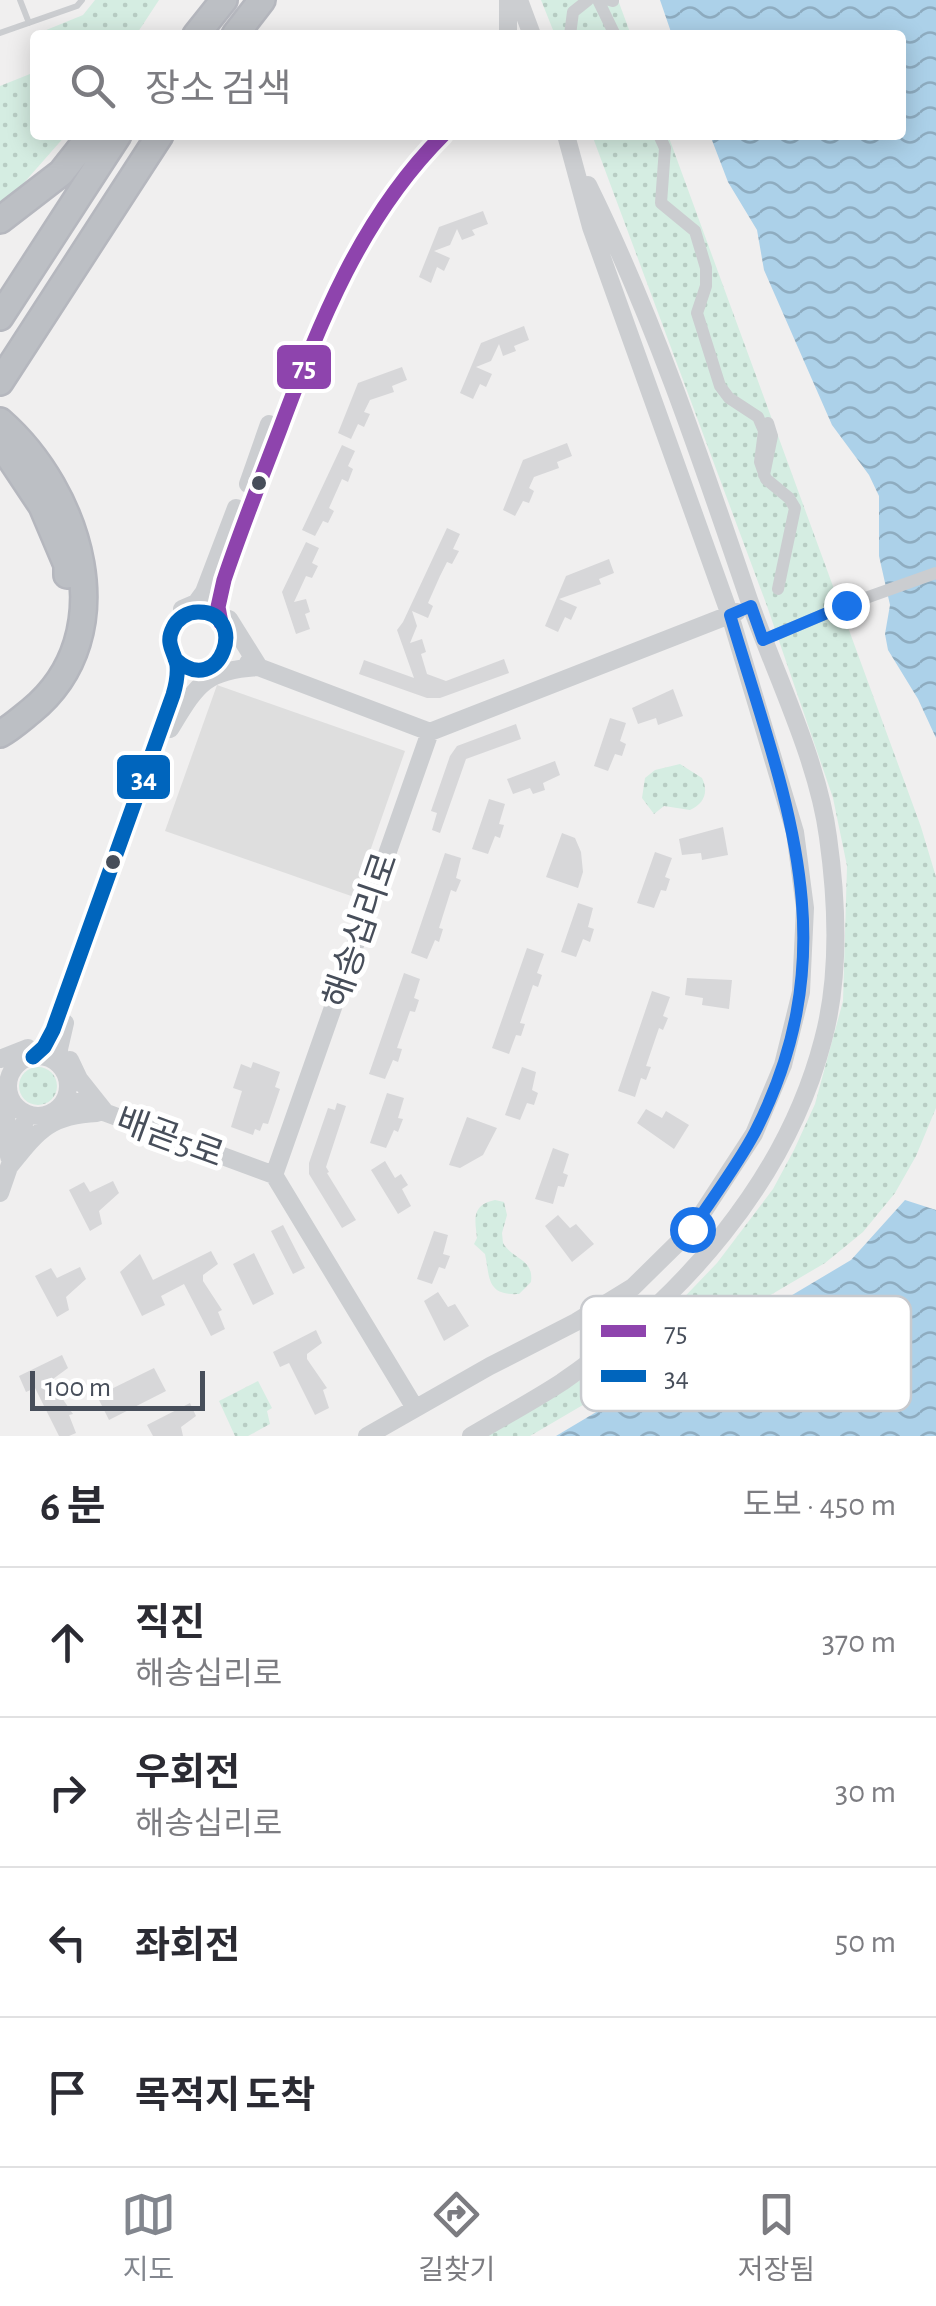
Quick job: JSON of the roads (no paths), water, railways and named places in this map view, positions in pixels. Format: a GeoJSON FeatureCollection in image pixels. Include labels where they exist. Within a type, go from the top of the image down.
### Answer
{"type":"FeatureCollection","features":[{"type":"Feature","properties":{"kind":"highway"},"geometry":{"type":"LineString","coordinates":[[200,30],[224,0]]}},
{"type":"Feature","properties":{"kind":"highway"},"geometry":{"type":"LineString","coordinates":[[239,30],[262,0]]}},
{"type":"Feature","properties":{"kind":"highway"},"geometry":{"type":"LineString","coordinates":[[0,220],[61,173],[87,140]]}},
{"type":"Feature","properties":{"kind":"highway"},"geometry":{"type":"LineString","coordinates":[[0,316],[115,140]]}},
{"type":"Feature","properties":{"kind":"highway"},"geometry":{"type":"LineString","coordinates":[[0,382],[157,140]]}},
{"type":"Feature","properties":{"kind":"highway"},"geometry":{"type":"LineString","coordinates":[[0,712],[19,703],[51,669],[69,614],[67,565],[42,506],[4,436]]}},
{"type":"Feature","properties":{"kind":"highway"},"geometry":{"type":"LineString","coordinates":[[0,734],[52,694],[70,660],[85,614],[84,569],[66,510],[30,451],[4,436]]}},
{"type":"Feature","properties":{"kind":"street"},"geometry":{"type":"LineString","coordinates":[[508,0],[508,30]]}},
{"type":"Feature","properties":{"kind":"street"},"geometry":{"type":"LineString","coordinates":[[519,0],[530,30]]}},
{"type":"Feature","properties":{"kind":"street"},"geometry":{"type":"LineString","coordinates":[[571,30],[573,12],[588,0]]}},
{"type":"Feature","properties":{"kind":"street"},"geometry":{"type":"LineString","coordinates":[[607,0],[606,10],[613,30]]}},
{"type":"Feature","properties":{"kind":"street"},"geometry":{"type":"LineString","coordinates":[[166,728],[189,687],[224,654],[226,634],[218,607],[224,580],[316,304],[362,218],[421,140]]}},
{"type":"Feature","properties":{"kind":"street"},"geometry":{"type":"LineString","coordinates":[[166,728],[170,679],[162,631],[175,613],[199,600],[338,284],[390,199],[417,161],[438,140]]}},
{"type":"Feature","properties":{"kind":"street"},"geometry":{"type":"LineString","coordinates":[[568,140],[668,364],[814,776],[828,835],[834,917],[824,1039],[799,1109],[764,1180],[708,1251],[665,1296]]}},
{"type":"Feature","properties":{"kind":"street"},"geometry":{"type":"LineString","coordinates":[[568,140],[591,227],[730,615],[794,832],[805,908],[801,992],[783,1065],[754,1134],[692,1229],[634,1286],[618,1296]]}},
{"type":"Feature","properties":{"kind":"street"},"geometry":{"type":"LineString","coordinates":[[662,140],[661,203],[695,231],[701,245],[706,286],[698,313],[720,386],[729,398],[767,419],[772,436],[764,475],[795,508],[778,589]]}},
{"type":"Feature","properties":{"kind":"street"},"geometry":{"type":"LineString","coordinates":[[33,1057],[50,1039],[66,1006],[166,728],[176,683],[170,633],[180,618],[194,612],[209,594],[260,464]]}},
{"type":"Feature","properties":{"kind":"street"},"geometry":{"type":"LineString","coordinates":[[259,667],[230,622],[226,594],[260,464]]}},
{"type":"Feature","properties":{"kind":"street"},"geometry":{"type":"LineString","coordinates":[[763,640],[936,573]]}},
{"type":"Feature","properties":{"kind":"street"},"geometry":{"type":"LineString","coordinates":[[224,654],[430,732],[751,606]]}},
{"type":"Feature","properties":{"kind":"street"},"geometry":{"type":"LineString","coordinates":[[194,612],[207,613],[221,623]]}},
{"type":"Feature","properties":{"kind":"street"},"geometry":{"type":"LineString","coordinates":[[175,659],[190,669],[204,669]]}},
{"type":"Feature","properties":{"kind":"street"},"geometry":{"type":"LineString","coordinates":[[166,728],[205,679],[223,671],[259,667]]}},
{"type":"Feature","properties":{"kind":"street","name":"해송십리로"},"geometry":{"type":"LineString","coordinates":[[274,1175],[430,732]]}},
{"type":"Feature","properties":{"kind":"street"},"geometry":{"type":"LineString","coordinates":[[0,1058],[17,1054],[36,1040],[66,1006]]}},
{"type":"Feature","properties":{"kind":"street"},"geometry":{"type":"LineString","coordinates":[[60,1066],[66,1006]]}},
{"type":"Feature","properties":{"kind":"street"},"geometry":{"type":"LineString","coordinates":[[66,1006],[70,1059],[79,1080],[106,1113]]}},
{"type":"Feature","properties":{"kind":"street"},"geometry":{"type":"LineString","coordinates":[[33,1057],[50,1058],[60,1066],[68,1082],[66,1098],[57,1110],[48,1115],[27,1115],[12,1103],[5,1074],[33,1057]]}},
{"type":"Feature","properties":{"kind":"street"},"geometry":{"type":"LineString","coordinates":[[0,1098],[7,1124],[9,1167]]}},
{"type":"Feature","properties":{"kind":"street","name":"배곧5로"},"geometry":{"type":"LineString","coordinates":[[66,1098],[274,1175]]}},
{"type":"Feature","properties":{"kind":"street"},"geometry":{"type":"LineString","coordinates":[[9,1167],[46,1124],[74,1114],[106,1113]]}},
{"type":"Feature","properties":{"kind":"street"},"geometry":{"type":"LineString","coordinates":[[0,1194],[27,1115]]}},
{"type":"Feature","properties":{"kind":"street"},"geometry":{"type":"LineString","coordinates":[[274,1175],[415,1408]]}},
{"type":"Feature","properties":{"kind":"street"},"geometry":{"type":"LineString","coordinates":[[367,1436],[581,1319]]}},
{"type":"Feature","properties":{"kind":"street"},"geometry":{"type":"LineString","coordinates":[[472,1436],[581,1367]]}},
{"type":"Feature","properties":{"kind":"lane"},"geometry":{"type":"LineString","coordinates":[[20,0],[29,23]]}},
{"type":"Feature","properties":{"kind":"lane"},"geometry":{"type":"LineString","coordinates":[[0,33],[77,6],[82,0]]}},
{"type":"Feature","properties":{"kind":"water"},"geometry":{"type":"Polygon","coordinates":[[[660,0],[936,0],[936,738],[888,650],[885,634],[890,605],[879,556],[879,496],[869,475],[832,425],[764,270],[757,230],[728,182],[712,140],[906,140],[906,30],[670,30],[660,0]]]}},
{"type":"Feature","properties":{"kind":"water"},"geometry":{"type":"Polygon","coordinates":[[[905,1200],[936,1210],[936,1436],[556,1436],[598,1411],[911,1411],[911,1296],[791,1296],[851,1260],[905,1200]]]}}]}
